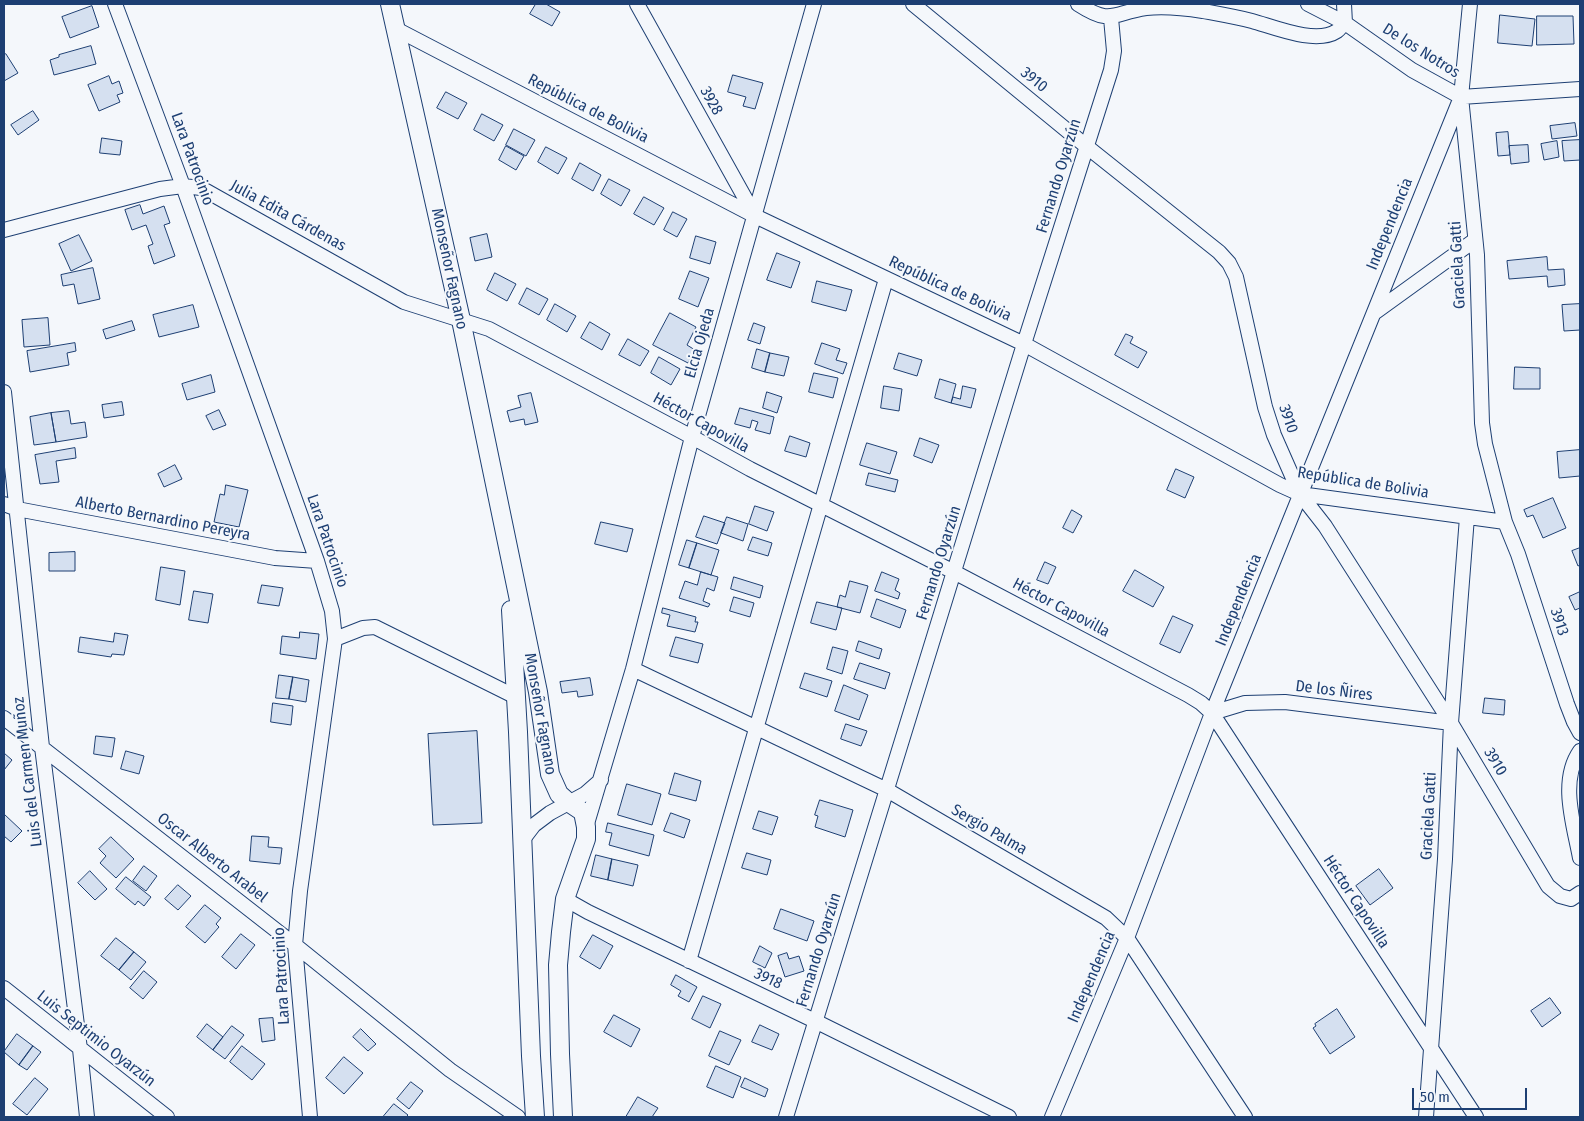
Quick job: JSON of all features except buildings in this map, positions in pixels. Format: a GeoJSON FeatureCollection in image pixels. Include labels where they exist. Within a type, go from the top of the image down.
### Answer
{"type":"FeatureCollection","features":[{"type":"Feature","properties":{"kind":"street","name":"Lara Patrocinio"},"geometry":{"type":"LineString","coordinates":[[115,4],[183,186],[317,561],[332,611],[335,639],[300,891],[295,945],[310,1117]]}},
{"type":"Feature","properties":{"kind":"street","name":"Monseñor Fagnano"},"geometry":{"type":"LineString","coordinates":[[390,4],[461,320],[538,692],[550,774],[556,789],[568,802],[583,812],[586,827]]}},
{"type":"Feature","properties":{"kind":"street","name":"3928"},"geometry":{"type":"LineString","coordinates":[[637,4],[755,216]]}},
{"type":"Feature","properties":{"kind":"street","name":"Elcia Ojeda"},"geometry":{"type":"LineString","coordinates":[[586,827],[602,779],[633,669],[692,437],[814,4]]}},
{"type":"Feature","properties":{"kind":"street","name":"3910"},"geometry":{"type":"LineString","coordinates":[[913,4],[1219,252],[1229,263],[1236,276],[1265,407],[1274,435],[1300,494],[1325,526],[1452,723],[1548,886],[1560,896],[1572,899],[1580,893]]}},
{"type":"Feature","properties":{"kind":"street"},"geometry":{"type":"LineString","coordinates":[[1078,4],[1092,13],[1111,18],[1146,8],[1173,7],[1203,11],[1249,20],[1304,36],[1321,36],[1336,32],[1345,23],[1344,4]]}},
{"type":"Feature","properties":{"kind":"street","name":"De los Notros"},"geometry":{"type":"LineString","coordinates":[[1308,4],[1345,23],[1412,70],[1461,97],[1580,89]]}},
{"type":"Feature","properties":{"kind":"street","name":"Graciela Gatti"},"geometry":{"type":"LineString","coordinates":[[1470,4],[1461,97],[1475,240],[1482,423],[1505,522]]}},
{"type":"Feature","properties":{"kind":"street","name":"Fernando Oyarzún"},"geometry":{"type":"LineString","coordinates":[[786,1117],[1024,344],[1111,70],[1114,51],[1111,18]]}},
{"type":"Feature","properties":{"kind":"street","name":"República de Bolivia"},"geometry":{"type":"LineString","coordinates":[[396,29],[755,216],[1024,344],[1280,485],[1300,494],[1505,522]]}},
{"type":"Feature","properties":{"kind":"street","name":"Independencia"},"geometry":{"type":"LineString","coordinates":[[1052,1117],[1127,938],[1212,713],[1461,97]]}},
{"type":"Feature","properties":{"kind":"street","name":"Julia Edita Cárdenas"},"geometry":{"type":"LineString","coordinates":[[4,230],[160,188],[183,186],[201,188],[404,302],[461,320]]}},
{"type":"Feature","properties":{"kind":"street"},"geometry":{"type":"LineString","coordinates":[[1373,313],[1475,240]]}},
{"type":"Feature","properties":{"kind":"street"},"geometry":{"type":"LineString","coordinates":[[690,962],[886,278]]}},
{"type":"Feature","properties":{"kind":"street","name":"Héctor Capovilla"},"geometry":{"type":"LineString","coordinates":[[461,320],[489,329],[750,469],[954,572],[1201,703],[1212,713],[1476,1117]]}},
{"type":"Feature","properties":{"kind":"street","name":"Luis del Carmen Muñoz"},"geometry":{"type":"LineString","coordinates":[[4,392],[10,506],[42,747],[87,1117]]}},
{"type":"Feature","properties":{"kind":"street","name":"Alberto Bernardino Pereyra"},"geometry":{"type":"LineString","coordinates":[[10,506],[276,558],[317,561]]}},
{"type":"Feature","properties":{"kind":"street","name":"Graciela Gatti"},"geometry":{"type":"LineString","coordinates":[[1426,1117],[1467,517]]}},
{"type":"Feature","properties":{"kind":"street","name":"3913"},"geometry":{"type":"LineString","coordinates":[[1505,522],[1518,554],[1567,704],[1580,733]]}},
{"type":"Feature","properties":{"kind":"street","name":"Monseñor Fagnano"},"geometry":{"type":"LineString","coordinates":[[505,535],[514,645],[535,1117]]}},
{"type":"Feature","properties":{"kind":"street"},"geometry":{"type":"LineString","coordinates":[[335,639],[363,628],[375,627],[516,697]]}},
{"type":"Feature","properties":{"kind":"street","name":"Sergio Palma"},"geometry":{"type":"LineString","coordinates":[[633,669],[887,790],[1106,918],[1127,938],[1245,1117]]}},
{"type":"Feature","properties":{"kind":"street","name":"De los Ñires"},"geometry":{"type":"LineString","coordinates":[[1212,713],[1245,703],[1285,702],[1452,723]]}},
{"type":"Feature","properties":{"kind":"street","name":"Oscar Alberto Arabel"},"geometry":{"type":"LineString","coordinates":[[4,718],[295,945],[450,1070],[518,1117]]}},
{"type":"Feature","properties":{"kind":"street"},"geometry":{"type":"LineString","coordinates":[[1580,751],[1569,775],[1571,811],[1580,858]]}},
{"type":"Feature","properties":{"kind":"street"},"geometry":{"type":"LineString","coordinates":[[522,842],[534,825],[568,802],[585,794],[602,779]]}},
{"type":"Feature","properties":{"kind":"street"},"geometry":{"type":"LineString","coordinates":[[563,1117],[558,965],[565,899],[586,838],[586,827]]}},
{"type":"Feature","properties":{"kind":"street","name":"3918"},"geometry":{"type":"LineString","coordinates":[[565,899],[588,912],[1009,1117]]}},
{"type":"Feature","properties":{"kind":"street","name":"Luis Septimio Oyarzún"},"geometry":{"type":"LineString","coordinates":[[4,988],[167,1117]]}}]}
